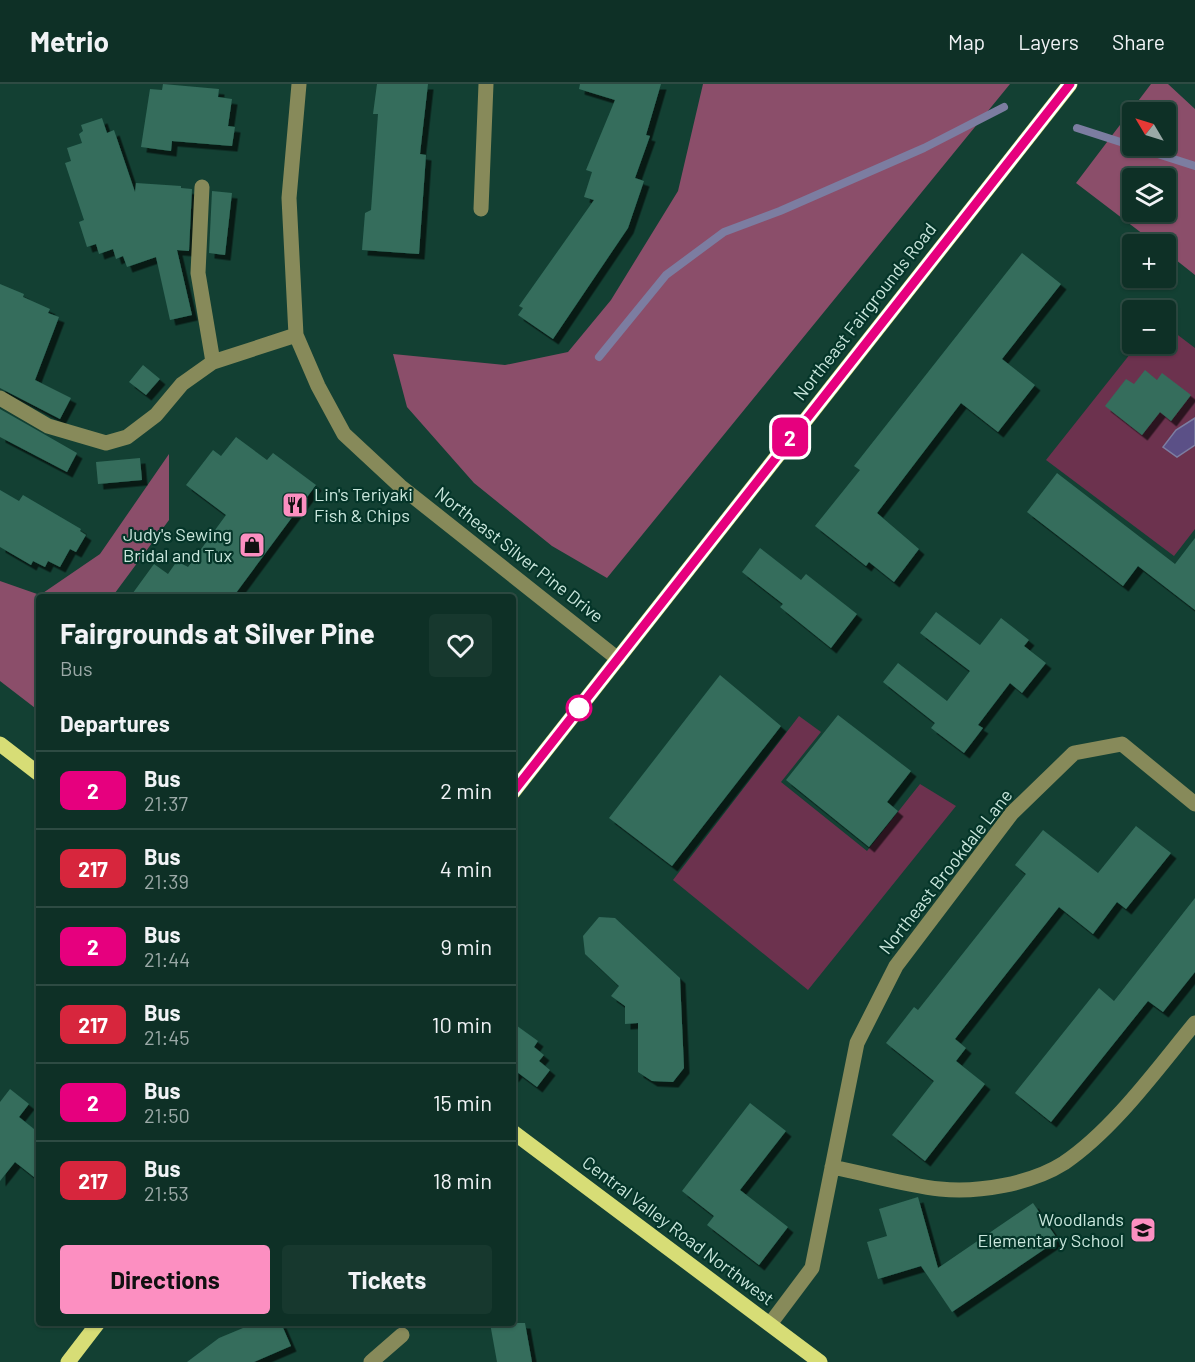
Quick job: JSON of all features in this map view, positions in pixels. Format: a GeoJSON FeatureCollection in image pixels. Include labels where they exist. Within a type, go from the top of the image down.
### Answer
{"type":"FeatureCollection","features":[{"type":"Feature","properties":{"kind":"main road","name":"Northeast Fairgrounds Road"},"geometry":{"type":"LineString","coordinates":[[516,788],[1070,84]]}},
{"type":"Feature","properties":{"kind":"main road"},"geometry":{"type":"LineString","coordinates":[[0,744],[36,772]]}},
{"type":"Feature","properties":{"kind":"main road","name":"Central Valley Road Northwest"},"geometry":{"type":"LineString","coordinates":[[516,1134],[820,1362]]}},
{"type":"Feature","properties":{"kind":"main road"},"geometry":{"type":"LineString","coordinates":[[68,1362],[96,1326]]}},
{"type":"Feature","properties":{"kind":"street","name":"Northeast Silver Pine Drive"},"geometry":{"type":"LineString","coordinates":[[299,84],[289,198],[296,335],[318,386],[344,434],[400,486],[618,659]]}},
{"type":"Feature","properties":{"kind":"street"},"geometry":{"type":"LineString","coordinates":[[481,209],[486,84]]}},
{"type":"Feature","properties":{"kind":"street"},"geometry":{"type":"LineString","coordinates":[[202,187],[198,273],[213,362]]}},
{"type":"Feature","properties":{"kind":"street"},"geometry":{"type":"LineString","coordinates":[[0,398],[48,426],[106,442],[127,437],[156,415],[182,384],[213,362],[296,335]]}},
{"type":"Feature","properties":{"kind":"street","name":"Northeast Brookdale Lane"},"geometry":{"type":"LineString","coordinates":[[770,1324],[812,1268],[857,1043],[896,966],[1012,813],[1074,753],[1122,744],[1195,804]]}},
{"type":"Feature","properties":{"kind":"street"},"geometry":{"type":"LineString","coordinates":[[832,1167],[941,1189],[985,1188],[1024,1179],[1062,1164],[1096,1137],[1195,1023]]}},
{"type":"Feature","properties":{"kind":"street"},"geometry":{"type":"LineString","coordinates":[[371,1362],[402,1335]]}},
{"type":"Feature","properties":{"kind":"shaded area"},"geometry":{"type":"Polygon","coordinates":[[[703,84],[1010,84],[607,578],[552,546],[474,483],[407,407],[393,354],[505,365],[568,352],[611,300],[678,191],[703,84]]]}},
{"type":"Feature","properties":{"kind":"shaded area"},"geometry":{"type":"Polygon","coordinates":[[[1151,84],[1168,84],[1195,109],[1195,275],[1176,260],[1176,234],[1143,234],[1127,222],[1176,222],[1176,168],[1122,168],[1122,218],[1076,183],[1122,122],[1122,156],[1176,156],[1176,102],[1137,102],[1151,84]]]}},
{"type":"Feature","properties":{"kind":"shaded area"},"geometry":{"type":"Polygon","coordinates":[[[1176,334],[1195,348],[1195,529],[1174,556],[1046,460],[1130,354],[1176,354],[1176,334]]]}},
{"type":"Feature","properties":{"kind":"shaded area"},"geometry":{"type":"Polygon","coordinates":[[[1195,418],[1195,445],[1177,457],[1163,447],[1176,430],[1195,418]]]}},
{"type":"Feature","properties":{"kind":"shaded area"},"geometry":{"type":"Polygon","coordinates":[[[169,454],[169,520],[114,594],[41,594],[100,554],[169,454]]]}},
{"type":"Feature","properties":{"kind":"shaded area"},"geometry":{"type":"Polygon","coordinates":[[[0,581],[37,594],[36,709],[0,681],[0,581]]]}},
{"type":"Feature","properties":{"kind":"shaded area"},"geometry":{"type":"Polygon","coordinates":[[[799,716],[821,732],[781,782],[867,851],[920,784],[956,806],[808,990],[673,880],[799,716]]]}},
{"type":"Feature","properties":{"kind":"building"},"geometry":{"type":"Polygon","coordinates":[[[163,84],[219,89],[218,97],[232,99],[228,126],[235,127],[232,146],[172,141],[171,151],[141,147],[150,89],[162,90],[163,84]]]}},
{"type":"Feature","properties":{"kind":"building"},"geometry":{"type":"Polygon","coordinates":[[[377,84],[428,84],[420,154],[426,155],[419,254],[362,250],[365,213],[371,210],[378,114],[373,114],[377,84]]]}},
{"type":"Feature","properties":{"kind":"building"},"geometry":{"type":"Polygon","coordinates":[[[580,84],[661,84],[646,135],[650,136],[635,178],[644,181],[628,228],[553,339],[518,315],[523,308],[519,306],[594,200],[584,197],[592,172],[586,170],[615,100],[579,89],[580,84]]]}},
{"type":"Feature","properties":{"kind":"building"},"geometry":{"type":"Polygon","coordinates":[[[102,118],[107,133],[114,130],[135,192],[136,183],[181,186],[181,188],[192,189],[189,251],[177,250],[192,315],[170,320],[156,257],[127,267],[123,256],[116,259],[113,249],[99,254],[96,244],[87,247],[79,222],[84,220],[65,163],[71,161],[67,148],[82,143],[79,134],[83,131],[81,125],[102,118]]]}},
{"type":"Feature","properties":{"kind":"building"},"geometry":{"type":"Polygon","coordinates":[[[212,191],[232,193],[225,255],[209,253],[212,191]]]}},
{"type":"Feature","properties":{"kind":"building"},"geometry":{"type":"Polygon","coordinates":[[[1022,253],[1061,284],[1002,359],[1035,385],[998,432],[961,403],[877,513],[919,549],[894,582],[869,562],[866,566],[815,526],[860,470],[854,466],[1022,253]]]}},
{"type":"Feature","properties":{"kind":"building"},"geometry":{"type":"Polygon","coordinates":[[[0,284],[24,294],[23,297],[50,309],[48,313],[59,317],[35,380],[71,398],[60,419],[0,388],[0,284]]]}},
{"type":"Feature","properties":{"kind":"building"},"geometry":{"type":"Polygon","coordinates":[[[143,365],[160,379],[146,395],[129,382],[143,365]]]}},
{"type":"Feature","properties":{"kind":"building"},"geometry":{"type":"Polygon","coordinates":[[[1145,370],[1157,380],[1162,373],[1191,395],[1171,421],[1160,412],[1142,435],[1105,406],[1126,379],[1134,384],[1145,370]]]}},
{"type":"Feature","properties":{"kind":"building"},"geometry":{"type":"Polygon","coordinates":[[[0,409],[77,453],[67,472],[0,437],[0,409]]]}},
{"type":"Feature","properties":{"kind":"building"},"geometry":{"type":"Polygon","coordinates":[[[236,437],[267,460],[273,453],[316,485],[235,594],[132,594],[154,564],[168,574],[177,561],[188,567],[226,515],[186,485],[213,450],[221,456],[236,437]]]}},
{"type":"Feature","properties":{"kind":"building"},"geometry":{"type":"Polygon","coordinates":[[[140,458],[142,480],[98,484],[96,462],[140,458]]]}},
{"type":"Feature","properties":{"kind":"building"},"geometry":{"type":"Polygon","coordinates":[[[1057,473],[1175,564],[1195,538],[1195,610],[1138,566],[1123,586],[1027,512],[1057,473]]]}},
{"type":"Feature","properties":{"kind":"building"},"geometry":{"type":"Polygon","coordinates":[[[0,490],[19,501],[23,495],[81,529],[80,531],[86,535],[76,552],[70,549],[60,567],[48,561],[45,567],[33,561],[31,565],[0,547],[0,490]]]}},
{"type":"Feature","properties":{"kind":"building"},"geometry":{"type":"Polygon","coordinates":[[[760,548],[801,580],[806,574],[857,614],[831,648],[780,607],[783,604],[742,572],[760,548]]]}},
{"type":"Feature","properties":{"kind":"building"},"geometry":{"type":"Polygon","coordinates":[[[936,612],[980,645],[1001,618],[1029,640],[1024,646],[1046,663],[1022,693],[1010,683],[978,725],[983,728],[964,753],[931,728],[935,723],[883,682],[898,663],[947,701],[970,671],[920,633],[936,612]]]}},
{"type":"Feature","properties":{"kind":"building"},"geometry":{"type":"Polygon","coordinates":[[[720,675],[781,726],[672,866],[609,818],[720,675]]]}},
{"type":"Feature","properties":{"kind":"building"},"geometry":{"type":"Polygon","coordinates":[[[838,715],[911,771],[887,802],[898,811],[869,847],[786,780],[838,715]]]}},
{"type":"Feature","properties":{"kind":"building"},"geometry":{"type":"Polygon","coordinates":[[[1136,826],[1171,853],[1126,909],[1117,902],[1093,934],[1059,907],[955,1039],[966,1048],[956,1061],[985,1084],[925,1161],[892,1135],[934,1081],[886,1043],[914,1007],[918,1010],[1026,874],[1015,865],[1043,830],[1098,873],[1136,826]]]}},
{"type":"Feature","properties":{"kind":"building"},"geometry":{"type":"Polygon","coordinates":[[[1195,898],[1195,972],[1163,1012],[1148,1001],[1051,1122],[1015,1093],[1099,988],[1114,1001],[1195,898]]]}},
{"type":"Feature","properties":{"kind":"building"},"geometry":{"type":"Polygon","coordinates":[[[599,917],[615,918],[680,978],[684,1068],[673,1082],[652,1081],[638,1072],[638,1023],[625,1024],[625,1006],[611,996],[619,986],[585,954],[583,936],[599,917]]]}},
{"type":"Feature","properties":{"kind":"building"},"geometry":{"type":"Polygon","coordinates":[[[516,1025],[538,1041],[534,1047],[544,1055],[539,1061],[550,1070],[537,1087],[517,1072],[516,1025]]]}},
{"type":"Feature","properties":{"kind":"building"},"geometry":{"type":"Polygon","coordinates":[[[10,1089],[29,1104],[19,1117],[36,1131],[36,1179],[15,1162],[0,1181],[0,1102],[10,1089]]]}},
{"type":"Feature","properties":{"kind":"building"},"geometry":{"type":"Polygon","coordinates":[[[750,1103],[786,1131],[740,1190],[788,1227],[759,1265],[707,1225],[714,1216],[682,1191],[750,1103]]]}},
{"type":"Feature","properties":{"kind":"building"},"geometry":{"type":"Polygon","coordinates":[[[918,1197],[938,1268],[1033,1203],[1058,1240],[952,1312],[921,1266],[878,1279],[867,1242],[887,1236],[879,1209],[918,1197]]]}},
{"type":"Feature","properties":{"kind":"building"},"geometry":{"type":"Polygon","coordinates":[[[516,1323],[525,1323],[532,1362],[497,1362],[491,1326],[516,1326],[516,1323]]]}},
{"type":"Feature","properties":{"kind":"building"},"geometry":{"type":"Polygon","coordinates":[[[248,1326],[282,1326],[291,1346],[254,1362],[187,1362],[219,1338],[248,1326]]]}},
{"type":"Feature","properties":{"kind":"waterway"},"geometry":{"type":"LineString","coordinates":[[599,357],[666,275],[724,232],[780,211],[924,148],[1004,107]]}},
{"type":"Feature","properties":{"kind":"waterway"},"geometry":{"type":"LineString","coordinates":[[1077,128],[1195,166]]}},
{"type":"Feature","properties":{"kind":"bus line","name":"2"},"geometry":{"type":"LineString","coordinates":[[516,788],[1070,84]]}},
{"type":"Feature","properties":{"kind":"place","name":"Lin's Teriyaki Fish & Chips"},"geometry":{"type":"Point","coordinates":[295,505]}},
{"type":"Feature","properties":{"kind":"place","name":"Judy's Sewing Bridal and Tux"},"geometry":{"type":"Point","coordinates":[252,545]}},
{"type":"Feature","properties":{"kind":"place","name":"Woodlands Elementary School"},"geometry":{"type":"Point","coordinates":[1143,1230]}}]}
